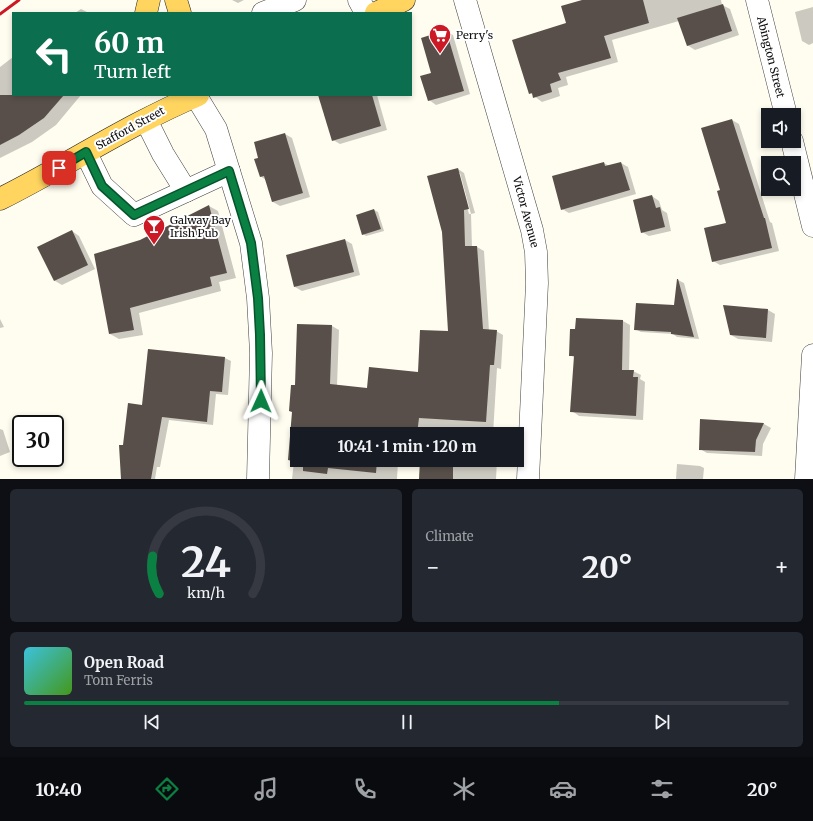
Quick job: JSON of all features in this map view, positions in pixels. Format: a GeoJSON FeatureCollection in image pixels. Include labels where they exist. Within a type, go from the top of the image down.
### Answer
{"type":"FeatureCollection","features":[{"type":"Feature","properties":{"kind":"main road"},"geometry":{"type":"LineString","coordinates":[[146,12],[149,0]]}},
{"type":"Feature","properties":{"kind":"main road"},"geometry":{"type":"LineString","coordinates":[[176,0],[180,12]]}},
{"type":"Feature","properties":{"kind":"main road"},"geometry":{"type":"LineString","coordinates":[[378,12],[404,0]]}},
{"type":"Feature","properties":{"kind":"main road","name":"Stafford Street"},"geometry":{"type":"LineString","coordinates":[[0,199],[146,120],[165,100],[191,96]]}},
{"type":"Feature","properties":{"kind":"street"},"geometry":{"type":"LineString","coordinates":[[359,0],[365,12]]}},
{"type":"Feature","properties":{"kind":"street","name":"Victor Avenue"},"geometry":{"type":"LineString","coordinates":[[465,0],[525,205],[536,252],[537,283],[528,479]]}},
{"type":"Feature","properties":{"kind":"street","name":"Abington Street"},"geometry":{"type":"LineString","coordinates":[[757,0],[784,108]]}},
{"type":"Feature","properties":{"kind":"street"},"geometry":{"type":"LineString","coordinates":[[266,12],[291,5]]}},
{"type":"Feature","properties":{"kind":"street"},"geometry":{"type":"LineString","coordinates":[[198,96],[216,129],[251,243],[258,304],[261,377],[258,479]]}},
{"type":"Feature","properties":{"kind":"street"},"geometry":{"type":"LineString","coordinates":[[146,120],[163,154],[186,191]]}},
{"type":"Feature","properties":{"kind":"street"},"geometry":{"type":"LineString","coordinates":[[794,148],[813,226]]}},
{"type":"Feature","properties":{"kind":"street"},"geometry":{"type":"LineString","coordinates":[[86,152],[102,186],[134,215],[229,171]]}},
{"type":"Feature","properties":{"kind":"street"},"geometry":{"type":"LineString","coordinates":[[806,479],[813,355]]}},
{"type":"Feature","properties":{"kind":"building"},"geometry":{"type":"Polygon","coordinates":[[[582,0],[643,0],[649,23],[604,36],[611,58],[558,73],[561,80],[550,84],[552,92],[533,98],[532,93],[529,94],[512,40],[566,23],[561,6],[582,0]]]}},
{"type":"Feature","properties":{"kind":"building"},"geometry":{"type":"Polygon","coordinates":[[[723,4],[732,31],[687,46],[677,18],[723,4]]]}},
{"type":"Feature","properties":{"kind":"building","name":"Perry's"},"geometry":{"type":"Polygon","coordinates":[[[446,30],[464,91],[428,101],[420,76],[431,73],[421,38],[446,30]]]}},
{"type":"Feature","properties":{"kind":"building"},"geometry":{"type":"Polygon","coordinates":[[[0,95],[63,96],[44,118],[19,135],[0,145],[0,95]]]}},
{"type":"Feature","properties":{"kind":"building"},"geometry":{"type":"Polygon","coordinates":[[[318,96],[372,96],[381,126],[332,141],[318,96]]]}},
{"type":"Feature","properties":{"kind":"building"},"geometry":{"type":"Polygon","coordinates":[[[732,119],[765,218],[772,248],[712,262],[704,228],[726,223],[717,191],[720,190],[701,128],[732,119]]]}},
{"type":"Feature","properties":{"kind":"building"},"geometry":{"type":"Polygon","coordinates":[[[285,133],[303,193],[272,202],[264,176],[260,177],[254,159],[258,158],[254,142],[285,133]]]}},
{"type":"Feature","properties":{"kind":"building"},"geometry":{"type":"Polygon","coordinates":[[[604,162],[605,166],[621,162],[630,190],[561,210],[552,176],[604,162]]]}},
{"type":"Feature","properties":{"kind":"building"},"geometry":{"type":"Polygon","coordinates":[[[458,168],[469,209],[464,210],[465,246],[477,246],[483,329],[497,330],[494,365],[490,365],[486,422],[419,418],[418,427],[291,427],[292,412],[289,411],[291,385],[295,385],[297,324],[332,325],[330,384],[367,388],[369,367],[418,372],[420,330],[448,331],[442,232],[427,176],[458,168]]]}},
{"type":"Feature","properties":{"kind":"building"},"geometry":{"type":"Polygon","coordinates":[[[652,195],[656,208],[660,207],[665,227],[641,233],[633,200],[652,195]]]}},
{"type":"Feature","properties":{"kind":"building"},"geometry":{"type":"Polygon","coordinates":[[[209,205],[227,273],[210,277],[212,286],[130,308],[134,330],[109,334],[94,254],[140,240],[209,205]]]}},
{"type":"Feature","properties":{"kind":"building"},"geometry":{"type":"Polygon","coordinates":[[[374,209],[381,229],[362,235],[356,215],[374,209]]]}},
{"type":"Feature","properties":{"kind":"building"},"geometry":{"type":"Polygon","coordinates":[[[72,230],[88,265],[54,281],[37,247],[72,230]]]}},
{"type":"Feature","properties":{"kind":"building"},"geometry":{"type":"Polygon","coordinates":[[[345,239],[354,272],[294,287],[286,255],[345,239]]]}},
{"type":"Feature","properties":{"kind":"building"},"geometry":{"type":"Polygon","coordinates":[[[677,279],[694,337],[671,334],[671,332],[634,330],[636,303],[674,305],[677,279]]]}},
{"type":"Feature","properties":{"kind":"building"},"geometry":{"type":"Polygon","coordinates":[[[723,305],[768,309],[766,338],[730,335],[723,305]]]}},
{"type":"Feature","properties":{"kind":"building"},"geometry":{"type":"Polygon","coordinates":[[[576,318],[623,320],[622,370],[634,370],[633,377],[638,377],[636,416],[570,412],[574,356],[569,356],[570,329],[575,329],[576,318]]]}},
{"type":"Feature","properties":{"kind":"building"},"geometry":{"type":"Polygon","coordinates":[[[148,349],[225,357],[222,392],[210,391],[207,422],[162,417],[151,479],[121,479],[119,445],[123,445],[128,403],[142,405],[148,349]]]}},
{"type":"Feature","properties":{"kind":"building"},"geometry":{"type":"Polygon","coordinates":[[[700,419],[764,423],[756,440],[755,452],[699,450],[700,419]]]}},
{"type":"Feature","properties":{"kind":"building"},"geometry":{"type":"Polygon","coordinates":[[[290,436],[290,460],[288,460],[290,436]]]}},
{"type":"Feature","properties":{"kind":"building"},"geometry":{"type":"Polygon","coordinates":[[[303,467],[376,467],[376,473],[328,468],[327,474],[303,471],[303,467]]]}},
{"type":"Feature","properties":{"kind":"building"},"geometry":{"type":"Polygon","coordinates":[[[420,467],[453,467],[453,479],[419,479],[420,467]]]}},
{"type":"Feature","properties":{"kind":"railway"},"geometry":{"type":"LineString","coordinates":[[0,14],[19,0]]}},
{"type":"Feature","properties":{"kind":"place","name":"Perry's"},"geometry":{"type":"Point","coordinates":[440,54]}},
{"type":"Feature","properties":{"kind":"place","name":"Galway Bay Irish Pub"},"geometry":{"type":"Point","coordinates":[154,246]}},
{"type":"Feature","properties":{"kind":"route"},"geometry":{"type":"LineString","coordinates":[[59,168],[86,152],[102,186],[134,215],[229,171],[251,243],[258,298],[261,401]]}}]}
